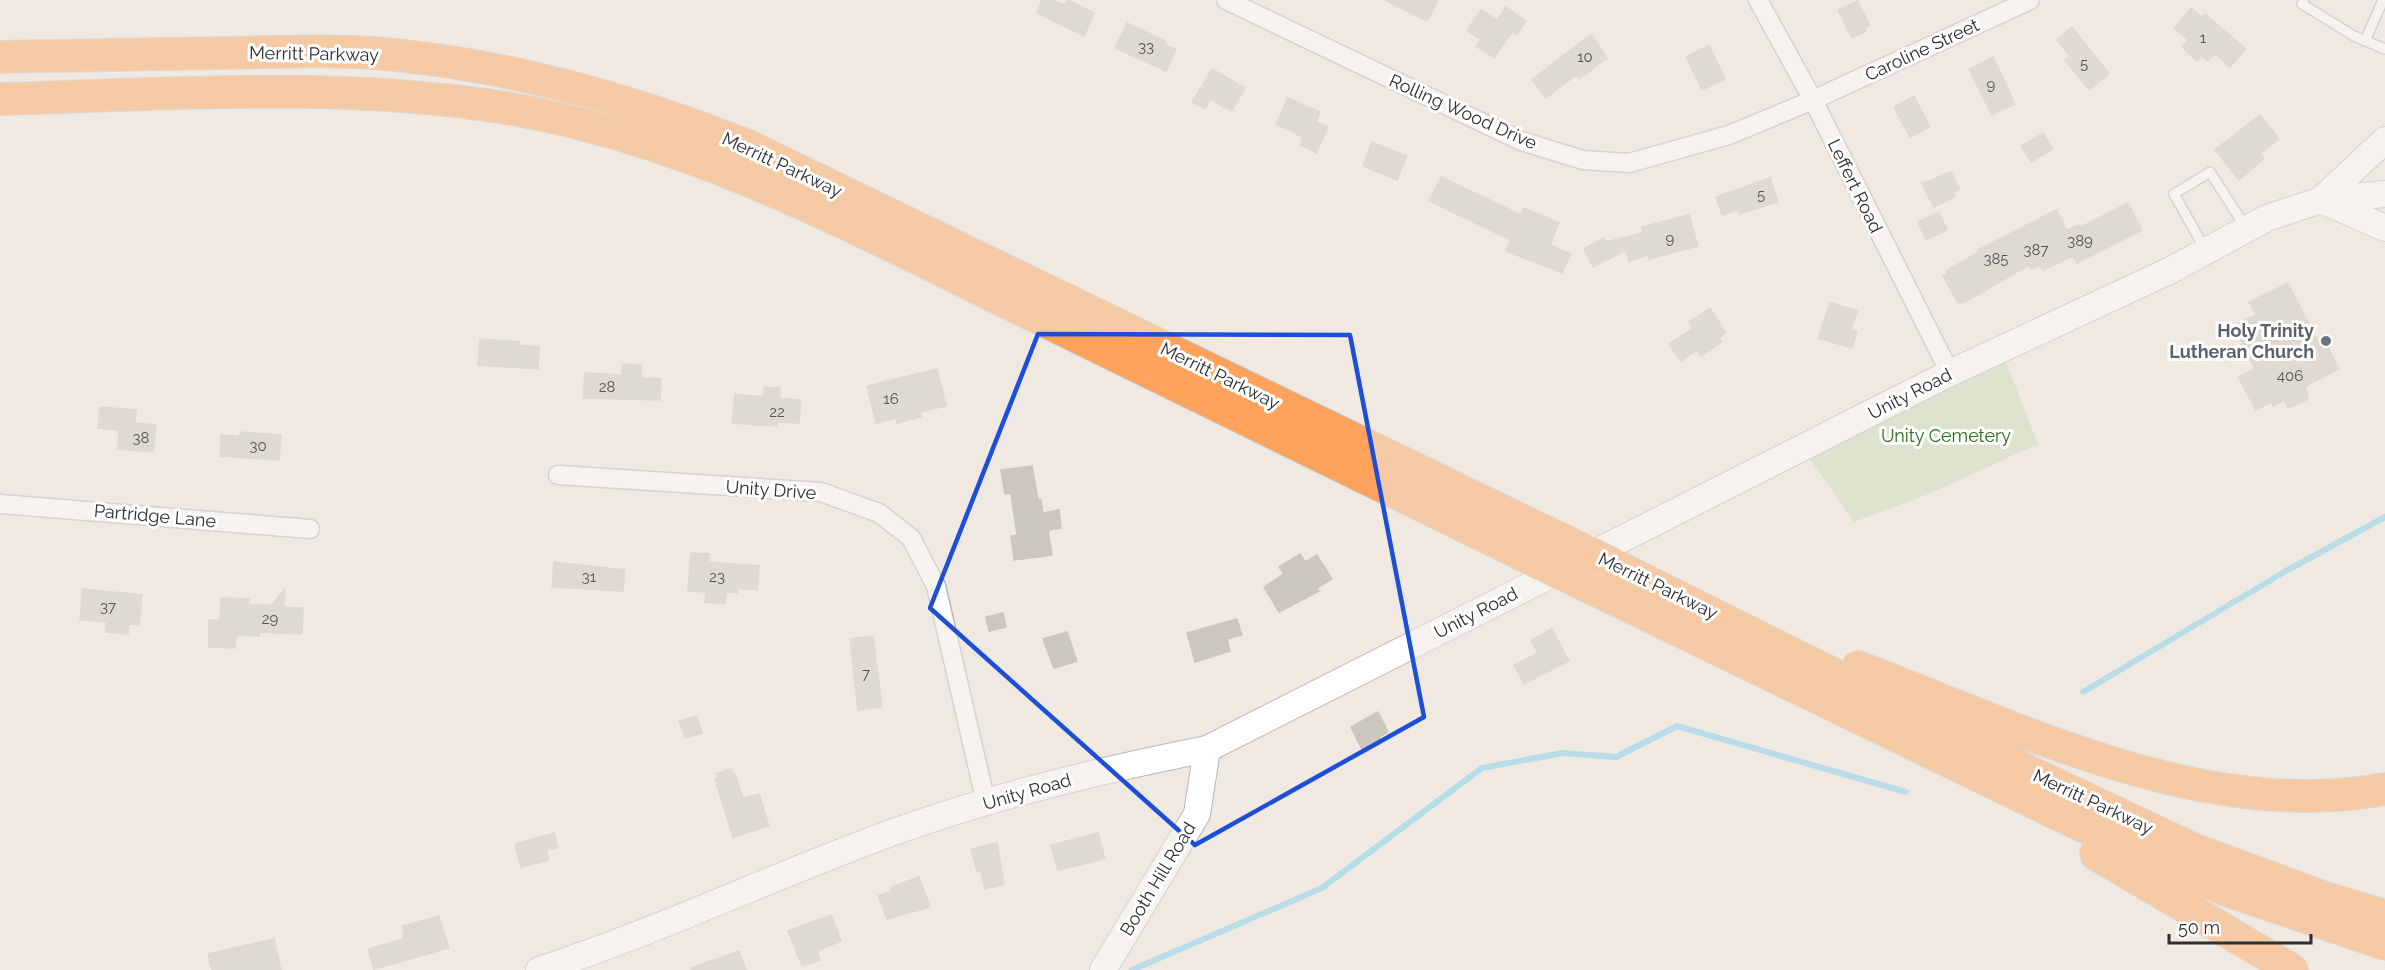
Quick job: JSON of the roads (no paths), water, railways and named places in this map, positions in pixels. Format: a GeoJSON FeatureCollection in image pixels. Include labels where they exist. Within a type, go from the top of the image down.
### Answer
{"type":"FeatureCollection","features":[{"type":"Feature","properties":{"kind":"highway","name":"Merritt Parkway"},"geometry":{"type":"LineString","coordinates":[[0,57],[313,51],[374,53],[473,66],[602,94],[675,117],[746,146],[1612,564],[2030,772],[2195,850],[2259,875],[2385,916]]}},
{"type":"Feature","properties":{"kind":"highway","name":"Merritt Parkway"},"geometry":{"type":"LineString","coordinates":[[0,99],[244,92],[394,95],[514,110],[589,126],[662,147],[797,200],[2134,851],[2226,890],[2385,944]]}},
{"type":"Feature","properties":{"kind":"highway"},"geometry":{"type":"LineString","coordinates":[[1691,603],[2030,732],[2155,776],[2246,793],[2315,796],[2385,789]]}},
{"type":"Feature","properties":{"kind":"highway"},"geometry":{"type":"LineString","coordinates":[[1970,773],[2039,824],[2122,867],[2292,970]]}},
{"type":"Feature","properties":{"kind":"main road"},"geometry":{"type":"LineString","coordinates":[[2385,141],[2321,200],[2385,228]]}},
{"type":"Feature","properties":{"kind":"main road","name":"Unity Road"},"geometry":{"type":"LineString","coordinates":[[550,968],[892,833],[986,803],[1120,766],[1207,749],[1950,373],[2206,251],[2247,229],[2321,200],[2385,194]]}},
{"type":"Feature","properties":{"kind":"main road","name":"Booth Hill Road"},"geometry":{"type":"LineString","coordinates":[[1103,970],[1197,814],[1207,749]]}},
{"type":"Feature","properties":{"kind":"street","name":"Rolling Wood Drive"},"geometry":{"type":"LineString","coordinates":[[1226,0],[1521,141],[1583,160],[1629,163],[1729,135],[1813,100]]}},
{"type":"Feature","properties":{"kind":"street","name":"Leffert Road"},"geometry":{"type":"LineString","coordinates":[[1758,0],[1813,100],[1950,373]]}},
{"type":"Feature","properties":{"kind":"street","name":"Caroline Street"},"geometry":{"type":"LineString","coordinates":[[1813,100],[2030,0]]}},
{"type":"Feature","properties":{"kind":"street","name":"Unity Drive"},"geometry":{"type":"LineString","coordinates":[[558,475],[821,492],[879,513],[911,538],[936,585],[986,803]]}},
{"type":"Feature","properties":{"kind":"street","name":"Partridge Lane"},"geometry":{"type":"LineString","coordinates":[[0,504],[310,529]]}},
{"type":"Feature","properties":{"kind":"lane"},"geometry":{"type":"LineString","coordinates":[[2304,0],[2302,4],[2365,41],[2385,49]]}},
{"type":"Feature","properties":{"kind":"lane"},"geometry":{"type":"LineString","coordinates":[[2365,41],[2382,0]]}},
{"type":"Feature","properties":{"kind":"lane"},"geometry":{"type":"LineString","coordinates":[[2206,251],[2174,194],[2210,172],[2247,229]]}},
{"type":"Feature","properties":{"kind":"waterway"},"geometry":{"type":"LineString","coordinates":[[2083,692],[2286,571],[2385,517]]}},
{"type":"Feature","properties":{"kind":"waterway"},"geometry":{"type":"LineString","coordinates":[[1132,970],[1322,888],[1482,768],[1562,753],[1616,757],[1677,726],[1906,792]]}},
{"type":"Feature","properties":{"kind":"place","name":"Holy Trinity Lutheran Church"},"geometry":{"type":"Point","coordinates":[2326,341]}},
{"type":"Feature","properties":{"kind":"park label","name":"Unity Cemetery"},"geometry":{"type":"Point","coordinates":[1946,436]}}]}
